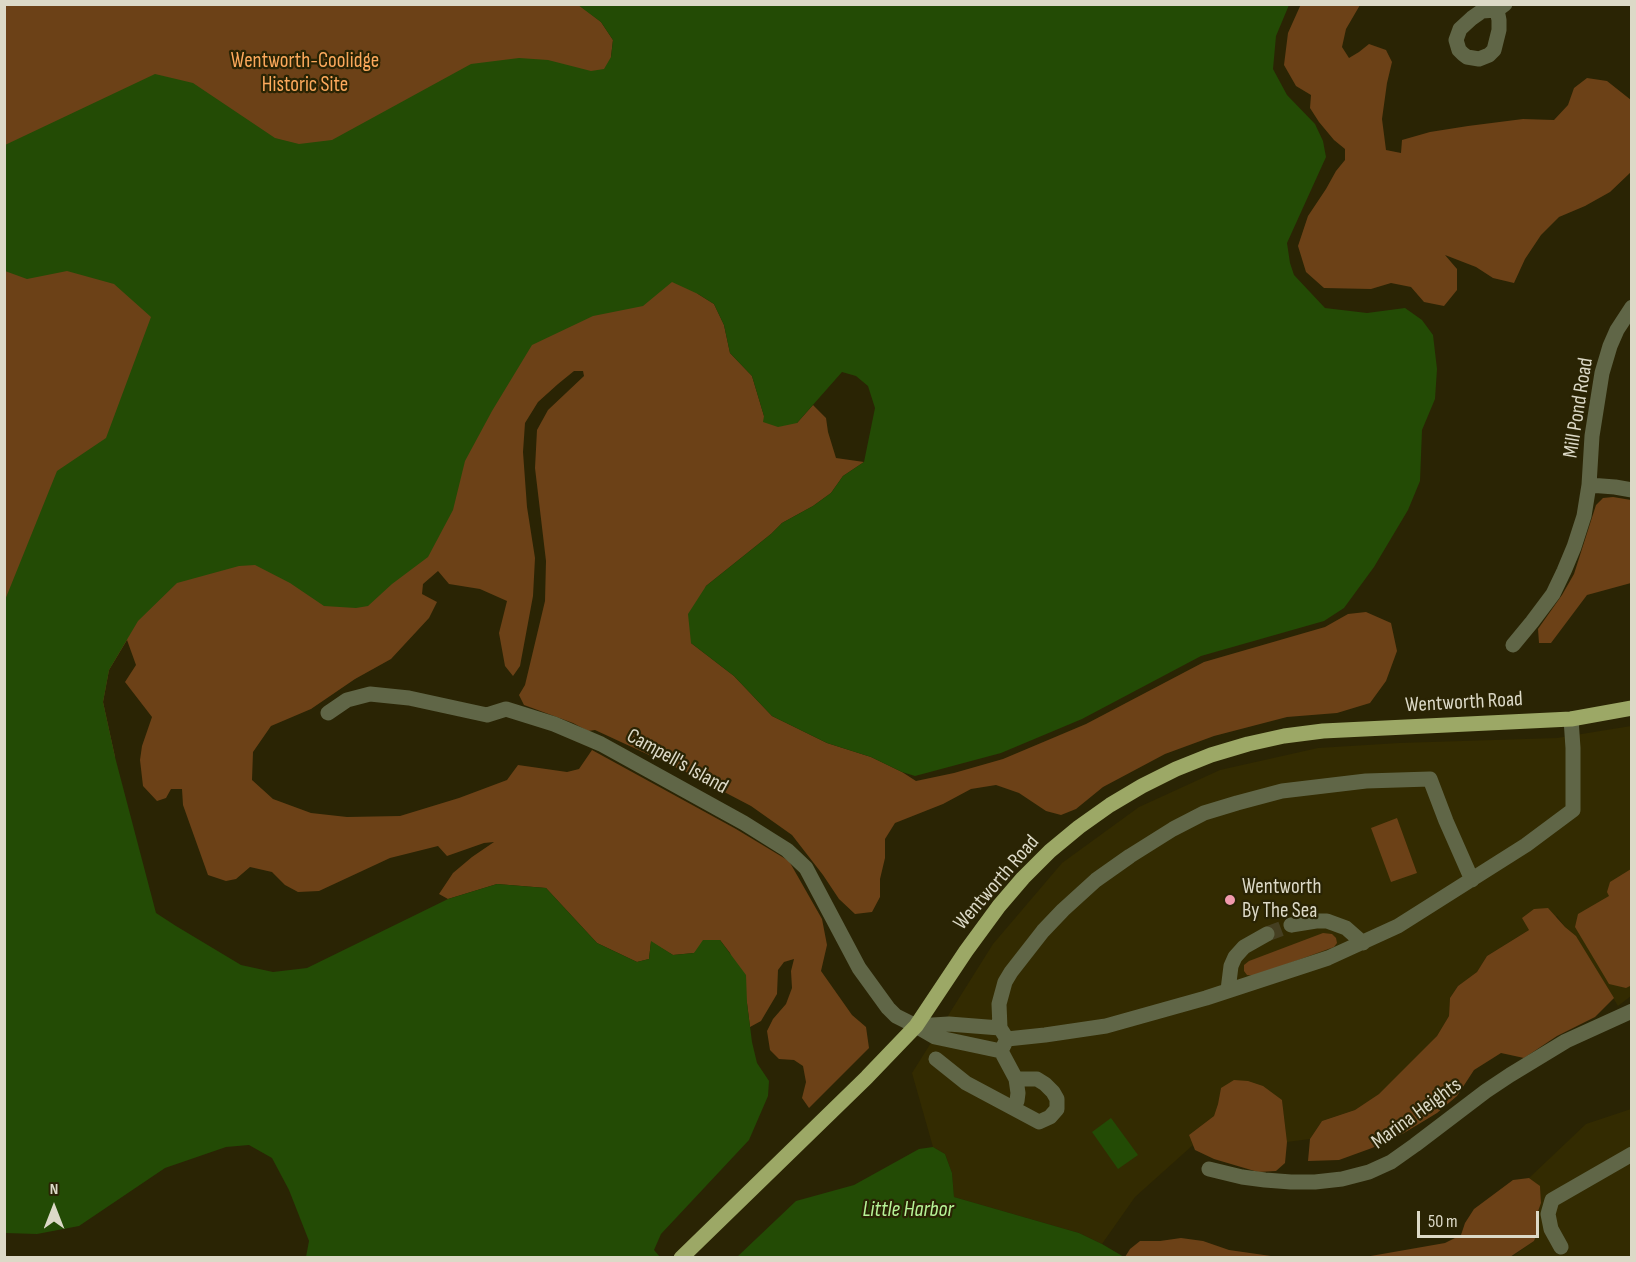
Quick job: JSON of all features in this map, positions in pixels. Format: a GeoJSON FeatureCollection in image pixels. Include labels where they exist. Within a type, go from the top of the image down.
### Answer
{"type":"FeatureCollection","features":[{"type":"Feature","properties":{"kind":"main road","name":"Wentworth Road"},"geometry":{"type":"LineString","coordinates":[[685,1254],[867,1077],[916,1026],[966,951],[1023,878],[1079,827],[1142,786],[1211,755],[1284,736],[1323,731],[1571,718],[1632,708]]}},
{"type":"Feature","properties":{"kind":"street","name":"Mill Pond Road"},"geometry":{"type":"LineString","coordinates":[[1513,645],[1552,594],[1574,547],[1584,516],[1589,485],[1602,373],[1617,330],[1632,307]]}},
{"type":"Feature","properties":{"kind":"street","name":"Mill Pond Road"},"geometry":{"type":"LineString","coordinates":[[1589,485],[1632,490]]}},
{"type":"Feature","properties":{"kind":"street","name":"Campell's Island"},"geometry":{"type":"LineString","coordinates":[[328,713],[347,700],[370,694],[409,698],[487,715],[506,710],[554,724],[601,744],[744,823],[787,850],[806,868],[865,977],[896,1016],[934,1037],[1003,1040]]}},
{"type":"Feature","properties":{"kind":"street"},"geometry":{"type":"LineString","coordinates":[[916,1026],[949,1024],[1003,1040],[1106,1026],[1328,958],[1363,943],[1398,926],[1472,880],[1526,845],[1573,810],[1571,718]]}},
{"type":"Feature","properties":{"kind":"street"},"geometry":{"type":"LineString","coordinates":[[1012,1107],[1017,1101],[1018,1093],[1016,1079],[1003,1040],[999,1004],[1005,982],[1011,972],[1043,931],[1096,880],[1173,829],[1204,813],[1282,791],[1315,786],[1366,781],[1430,779],[1472,880]]}},
{"type":"Feature","properties":{"kind":"street"},"geometry":{"type":"LineString","coordinates":[[1291,925],[1327,921],[1346,928],[1363,943]]}},
{"type":"Feature","properties":{"kind":"street"},"geometry":{"type":"LineString","coordinates":[[1228,990],[1231,966],[1235,957],[1244,947],[1267,934]]}},
{"type":"Feature","properties":{"kind":"street","name":"Marina Heights"},"geometry":{"type":"LineString","coordinates":[[1209,1169],[1242,1177],[1291,1182],[1342,1179],[1369,1172],[1391,1162],[1510,1075],[1566,1041],[1632,1011]]}},
{"type":"Feature","properties":{"kind":"street"},"geometry":{"type":"LineString","coordinates":[[936,1059],[966,1083],[1039,1122],[1050,1117],[1057,1109],[1057,1099],[1053,1092],[1036,1079],[1016,1079]]}},
{"type":"Feature","properties":{"kind":"street"},"geometry":{"type":"LineString","coordinates":[[1561,1247],[1551,1229],[1548,1214],[1552,1200],[1632,1154]]}},
{"type":"Feature","properties":{"kind":"shaded area"},"geometry":{"type":"Polygon","coordinates":[[[1631,726],[1631,996],[1618,1006],[1576,936],[1557,916],[1487,956],[1477,972],[1458,986],[1450,998],[1449,1016],[1437,1036],[1411,1064],[1379,1094],[1355,1110],[1322,1121],[1310,1139],[1287,1142],[1282,1100],[1221,1088],[1214,1116],[1189,1135],[1193,1145],[1135,1197],[1102,1244],[1079,1233],[954,1197],[952,1173],[945,1154],[933,1147],[912,1073],[993,944],[1062,863],[1139,807],[1220,770],[1318,748],[1557,738],[1631,726]]]}},
{"type":"Feature","properties":{"kind":"shaded area"},"geometry":{"type":"Polygon","coordinates":[[[1631,1109],[1631,1257],[1510,1258],[1534,1241],[1538,1229],[1536,1217],[1541,1203],[1540,1187],[1529,1178],[1586,1124],[1631,1109]]]}},
{"type":"Feature","properties":{"kind":"green space","name":"Wentworth-Coolidge Historic Site"},"geometry":{"type":"Polygon","coordinates":[[[578,4],[601,22],[613,40],[611,57],[667,255],[698,294],[714,304],[724,325],[730,353],[752,376],[764,422],[797,423],[813,405],[826,418],[836,458],[864,462],[843,476],[831,493],[782,523],[706,586],[691,643],[734,676],[772,716],[827,743],[871,757],[916,781],[1003,759],[1086,724],[1204,662],[1325,627],[1348,614],[1366,612],[1391,623],[1397,651],[1386,681],[1370,703],[1337,713],[1287,717],[1214,736],[1165,754],[1103,787],[1076,809],[1061,815],[1046,811],[1019,793],[996,785],[971,789],[943,804],[895,823],[885,839],[880,897],[872,912],[855,914],[839,899],[792,835],[751,806],[688,773],[595,730],[588,731],[524,705],[519,695],[525,685],[545,601],[546,561],[535,468],[537,430],[548,410],[584,376],[583,371],[574,371],[538,402],[525,423],[523,452],[527,507],[535,558],[533,596],[520,666],[513,676],[505,666],[499,633],[507,601],[480,589],[449,584],[438,571],[423,584],[422,594],[437,602],[429,618],[391,659],[355,679],[311,709],[271,726],[253,752],[252,780],[273,799],[311,813],[347,817],[400,816],[507,780],[518,765],[567,772],[579,769],[592,750],[736,829],[789,861],[822,919],[827,945],[821,971],[852,1015],[866,1027],[869,1048],[809,1108],[802,1098],[806,1082],[803,1066],[794,1060],[779,1059],[770,1050],[767,1031],[773,1019],[786,1004],[792,988],[791,971],[794,959],[784,962],[778,970],[777,994],[761,1021],[750,1027],[747,1003],[730,953],[720,940],[694,953],[673,955],[651,942],[649,959],[637,962],[597,943],[546,888],[497,884],[448,899],[439,894],[453,873],[494,842],[484,843],[447,856],[438,846],[390,858],[319,891],[298,892],[285,885],[272,872],[250,867],[236,879],[226,881],[208,875],[183,805],[182,789],[171,789],[166,798],[157,801],[143,786],[140,760],[142,746],[152,717],[125,682],[136,665],[127,640],[109,670],[103,702],[115,757],[5,808],[5,5],[578,4]]]}},
{"type":"Feature","properties":{"kind":"green space"},"geometry":{"type":"Polygon","coordinates":[[[1301,4],[1360,5],[1346,29],[1342,47],[1349,58],[1369,44],[1386,50],[1392,62],[1382,119],[1386,150],[1401,153],[1402,140],[1430,132],[1523,119],[1554,120],[1568,105],[1574,88],[1587,78],[1607,81],[1631,100],[1631,172],[1610,192],[1559,217],[1541,235],[1525,259],[1514,283],[1493,278],[1476,267],[1445,255],[1457,269],[1457,290],[1444,306],[1424,302],[1411,287],[1391,283],[1371,289],[1324,288],[1306,272],[1298,246],[1308,216],[1345,160],[1345,149],[1319,122],[1310,108],[1311,95],[1296,86],[1284,65],[1288,33],[1301,4]]]}},
{"type":"Feature","properties":{"kind":"green space"},"geometry":{"type":"Polygon","coordinates":[[[1603,498],[1631,500],[1631,583],[1587,595],[1551,643],[1539,643],[1538,629],[1574,574],[1596,505],[1603,498]]]}},
{"type":"Feature","properties":{"kind":"green space"},"geometry":{"type":"Polygon","coordinates":[[[1397,818],[1417,873],[1391,882],[1371,828],[1397,818]]]}},
{"type":"Feature","properties":{"kind":"green space"},"geometry":{"type":"Polygon","coordinates":[[[1631,869],[1632,985],[1626,988],[1609,984],[1575,927],[1578,914],[1609,896],[1607,892],[1610,882],[1631,869]]]}},
{"type":"Feature","properties":{"kind":"green space"},"geometry":{"type":"Polygon","coordinates":[[[1548,908],[1576,936],[1614,998],[1595,1017],[1557,1036],[1524,1058],[1501,1053],[1474,1070],[1457,1096],[1437,1113],[1404,1133],[1339,1160],[1308,1161],[1310,1139],[1322,1121],[1355,1110],[1379,1094],[1437,1036],[1449,1016],[1450,998],[1458,986],[1477,972],[1487,956],[1529,930],[1522,918],[1534,909],[1548,908]]]}},
{"type":"Feature","properties":{"kind":"green space"},"geometry":{"type":"Polygon","coordinates":[[[1323,933],[1332,934],[1336,938],[1337,943],[1334,947],[1254,976],[1247,975],[1244,971],[1244,965],[1249,961],[1323,933]]]}},
{"type":"Feature","properties":{"kind":"green space"},"geometry":{"type":"Polygon","coordinates":[[[1234,1080],[1248,1081],[1263,1086],[1282,1100],[1287,1142],[1285,1163],[1276,1171],[1258,1172],[1214,1159],[1195,1150],[1189,1135],[1214,1116],[1221,1088],[1234,1080]]]}},
{"type":"Feature","properties":{"kind":"green space"},"geometry":{"type":"Polygon","coordinates":[[[1529,1178],[1540,1186],[1541,1203],[1536,1217],[1539,1229],[1534,1241],[1510,1257],[1365,1257],[1445,1243],[1461,1235],[1474,1209],[1513,1180],[1529,1178]]]}},
{"type":"Feature","properties":{"kind":"green space"},"geometry":{"type":"Polygon","coordinates":[[[1181,1238],[1203,1241],[1229,1250],[1278,1257],[1125,1257],[1130,1249],[1140,1241],[1181,1238]]]}},
{"type":"Feature","properties":{"kind":"water"},"geometry":{"type":"Polygon","coordinates":[[[578,5],[1289,5],[1276,36],[1273,69],[1287,95],[1315,124],[1323,141],[1326,157],[1287,243],[1294,275],[1325,308],[1367,313],[1405,308],[1422,320],[1433,335],[1437,369],[1435,399],[1422,430],[1420,481],[1408,510],[1374,567],[1344,608],[1324,621],[1201,656],[1082,719],[1001,753],[915,776],[871,757],[827,743],[772,716],[734,676],[691,643],[688,614],[706,586],[782,523],[831,493],[843,476],[864,462],[875,408],[868,386],[856,376],[842,372],[797,423],[778,427],[763,422],[764,416],[752,376],[730,353],[724,325],[714,304],[672,282],[643,306],[593,316],[532,345],[465,461],[453,510],[428,557],[392,584],[368,606],[356,608],[324,606],[290,583],[255,565],[239,566],[177,583],[138,621],[109,670],[103,702],[156,913],[241,965],[273,972],[307,968],[448,899],[497,884],[546,888],[597,943],[637,962],[649,959],[651,941],[673,955],[694,953],[703,940],[720,940],[746,975],[752,1042],[757,1063],[769,1081],[768,1096],[749,1140],[661,1234],[654,1250],[660,1257],[306,1257],[309,1241],[289,1190],[272,1158],[249,1145],[226,1147],[165,1168],[79,1226],[37,1234],[5,1233],[5,600],[57,471],[106,438],[151,317],[114,284],[67,271],[27,279],[5,271],[5,145],[155,74],[193,83],[275,138],[299,144],[332,140],[471,64],[519,58],[548,60],[591,71],[604,69],[611,57],[613,40],[601,22],[578,5]]]}},
{"type":"Feature","properties":{"kind":"water"},"geometry":{"type":"Polygon","coordinates":[[[1111,1118],[1138,1155],[1118,1169],[1092,1132],[1111,1118]]]}},
{"type":"Feature","properties":{"kind":"water","name":"Little Harbor"},"geometry":{"type":"Polygon","coordinates":[[[933,1147],[945,1154],[952,1173],[954,1197],[1079,1233],[1124,1257],[737,1257],[796,1201],[854,1185],[919,1149],[933,1147]]]}},
{"type":"Feature","properties":{"kind":"tunnel"},"geometry":{"type":"LineString","coordinates":[[1267,934],[1291,925]]}},
{"type":"Feature","properties":{"kind":"place","name":"Wentworth By The Sea"},"geometry":{"type":"Point","coordinates":[1230,900]}}]}
